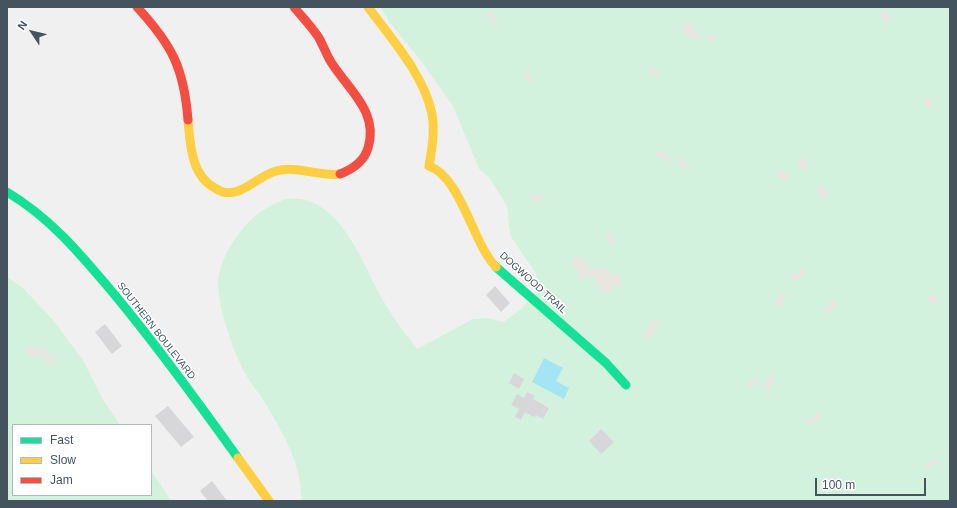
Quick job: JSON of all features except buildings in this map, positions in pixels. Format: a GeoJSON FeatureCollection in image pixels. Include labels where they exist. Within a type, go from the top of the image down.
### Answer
{"type":"FeatureCollection","features":[{"type":"Feature","properties":{"kind":"street"},"geometry":{"type":"LineString","coordinates":[[137,7],[163,36],[169,46],[182,80],[185,92],[192,154],[196,170],[205,183],[212,188],[219,191],[233,192],[249,187],[266,176],[278,171],[289,170],[309,171],[324,174],[340,174],[359,164],[368,148],[370,141],[369,124],[364,107],[355,93],[334,68],[316,34],[294,7]]}},
{"type":"Feature","properties":{"kind":"street","name":"DOGWOOD TRAIL"},"geometry":{"type":"LineString","coordinates":[[368,7],[411,68],[426,93],[432,114],[433,126],[433,140],[429,166],[435,168],[443,174],[450,184],[471,221],[488,257],[505,276],[606,363],[626,385]]}},
{"type":"Feature","properties":{"kind":"street","name":"SOUTHERN BOULEVARD"},"geometry":{"type":"LineString","coordinates":[[7,192],[26,203],[45,217],[85,260],[129,312],[269,501]]}},
{"type":"Feature","properties":{"kind":"green space"},"geometry":{"type":"Polygon","coordinates":[[[380,7],[950,7],[950,501],[302,501],[298,471],[292,454],[286,440],[262,397],[247,377],[240,364],[231,341],[220,303],[218,281],[222,263],[234,240],[253,217],[272,205],[286,199],[305,200],[321,207],[335,219],[347,234],[388,308],[417,349],[473,319],[487,318],[504,322],[521,309],[540,288],[535,272],[511,237],[507,206],[489,177],[479,169],[453,106],[424,65],[391,24],[380,7]]]}},
{"type":"Feature","properties":{"kind":"green space"},"geometry":{"type":"Polygon","coordinates":[[[7,277],[23,288],[53,320],[83,360],[102,398],[119,424],[12,424],[12,496],[152,496],[152,472],[171,501],[7,501],[7,277]]]}},
{"type":"Feature","properties":{"kind":"sand"},"geometry":{"type":"Polygon","coordinates":[[[885,10],[891,19],[886,23],[879,17],[881,12],[885,10]]]}},
{"type":"Feature","properties":{"kind":"sand"},"geometry":{"type":"Polygon","coordinates":[[[491,12],[497,21],[495,25],[492,24],[490,18],[486,15],[486,13],[491,12]]]}},
{"type":"Feature","properties":{"kind":"sand"},"geometry":{"type":"Polygon","coordinates":[[[684,23],[693,25],[696,32],[700,36],[700,40],[696,40],[683,32],[682,27],[684,23]]]}},
{"type":"Feature","properties":{"kind":"sand"},"geometry":{"type":"Polygon","coordinates":[[[711,33],[716,38],[714,43],[709,40],[707,36],[711,33]]]}},
{"type":"Feature","properties":{"kind":"sand"},"geometry":{"type":"Polygon","coordinates":[[[651,67],[657,70],[660,76],[658,77],[649,73],[649,69],[651,67]]]}},
{"type":"Feature","properties":{"kind":"sand"},"geometry":{"type":"Polygon","coordinates":[[[525,72],[529,73],[535,83],[530,83],[524,77],[525,72]]]}},
{"type":"Feature","properties":{"kind":"sand"},"geometry":{"type":"Polygon","coordinates":[[[926,97],[929,98],[933,104],[932,108],[930,109],[924,104],[924,99],[926,97]]]}},
{"type":"Feature","properties":{"kind":"sand"},"geometry":{"type":"Polygon","coordinates":[[[657,150],[662,151],[666,156],[672,156],[671,161],[667,161],[656,154],[657,150]]]}},
{"type":"Feature","properties":{"kind":"sand"},"geometry":{"type":"Polygon","coordinates":[[[679,158],[690,167],[690,169],[678,165],[677,159],[679,158]]]}},
{"type":"Feature","properties":{"kind":"sand"},"geometry":{"type":"Polygon","coordinates":[[[802,158],[806,160],[808,165],[807,170],[802,170],[798,164],[799,160],[802,158]]]}},
{"type":"Feature","properties":{"kind":"sand"},"geometry":{"type":"Polygon","coordinates":[[[782,170],[785,171],[790,177],[789,180],[778,179],[778,173],[782,170]]]}},
{"type":"Feature","properties":{"kind":"sand"},"geometry":{"type":"Polygon","coordinates":[[[820,185],[827,189],[827,197],[825,199],[823,199],[817,190],[820,185]]]}},
{"type":"Feature","properties":{"kind":"sand"},"geometry":{"type":"Polygon","coordinates":[[[532,194],[536,197],[541,194],[543,196],[543,200],[531,200],[528,197],[532,194]]]}},
{"type":"Feature","properties":{"kind":"sand"},"geometry":{"type":"Polygon","coordinates":[[[610,232],[616,242],[615,245],[610,244],[606,237],[606,235],[610,232]]]}},
{"type":"Feature","properties":{"kind":"sand"},"geometry":{"type":"Polygon","coordinates":[[[574,256],[583,259],[586,265],[591,268],[596,269],[606,267],[609,270],[610,275],[620,275],[623,280],[622,284],[619,286],[614,284],[612,285],[612,291],[607,293],[598,291],[599,285],[596,282],[595,276],[582,278],[578,276],[578,270],[572,263],[572,257],[574,256]]]}},
{"type":"Feature","properties":{"kind":"sand"},"geometry":{"type":"Polygon","coordinates":[[[801,267],[805,270],[803,277],[795,280],[791,278],[791,274],[800,274],[799,269],[801,267]]]}},
{"type":"Feature","properties":{"kind":"sand"},"geometry":{"type":"Polygon","coordinates":[[[785,292],[785,305],[777,306],[776,302],[778,297],[781,293],[785,292]]]}},
{"type":"Feature","properties":{"kind":"sand"},"geometry":{"type":"Polygon","coordinates":[[[931,294],[935,294],[937,295],[937,303],[931,304],[928,301],[928,297],[931,294]]]}},
{"type":"Feature","properties":{"kind":"sand"},"geometry":{"type":"Polygon","coordinates":[[[835,300],[837,302],[837,306],[833,308],[830,313],[823,313],[825,308],[835,300]]]}},
{"type":"Feature","properties":{"kind":"sand"},"geometry":{"type":"Polygon","coordinates":[[[653,321],[656,321],[657,324],[654,330],[655,335],[647,338],[644,336],[644,332],[651,327],[653,321]]]}},
{"type":"Feature","properties":{"kind":"sand"},"geometry":{"type":"Polygon","coordinates":[[[34,346],[47,349],[54,360],[50,366],[48,366],[47,360],[43,357],[32,356],[24,352],[27,347],[34,346]]]}},
{"type":"Feature","properties":{"kind":"sand"},"geometry":{"type":"Polygon","coordinates":[[[773,375],[776,377],[776,380],[772,383],[769,389],[765,390],[763,385],[768,381],[769,377],[773,375]]]}},
{"type":"Feature","properties":{"kind":"sand"},"geometry":{"type":"Polygon","coordinates":[[[756,379],[759,380],[758,383],[754,384],[751,388],[748,387],[748,383],[753,382],[756,379]]]}},
{"type":"Feature","properties":{"kind":"sand"},"geometry":{"type":"Polygon","coordinates":[[[818,412],[821,416],[815,422],[808,424],[807,420],[814,417],[818,412]]]}},
{"type":"Feature","properties":{"kind":"sand"},"geometry":{"type":"Polygon","coordinates":[[[931,460],[941,460],[942,463],[939,465],[932,464],[929,468],[926,468],[926,464],[931,460]]]}},
{"type":"Feature","properties":{"kind":"water"},"geometry":{"type":"Polygon","coordinates":[[[544,358],[563,368],[556,381],[569,388],[564,399],[532,382],[544,358]]]}},
{"type":"Feature","properties":{"kind":"traffic: fast"},"geometry":{"type":"LineString","coordinates":[[7,192],[52,226],[90,265],[162,354],[238,458]]}},
{"type":"Feature","properties":{"kind":"traffic: fast"},"geometry":{"type":"LineString","coordinates":[[496,267],[606,363],[626,385]]}},
{"type":"Feature","properties":{"kind":"traffic: slow"},"geometry":{"type":"LineString","coordinates":[[368,7],[406,58],[422,85],[428,99],[432,114],[433,127],[429,166],[440,173],[450,183],[466,212],[480,243],[496,267]]}},
{"type":"Feature","properties":{"kind":"traffic: slow"},"geometry":{"type":"LineString","coordinates":[[188,120],[191,148],[196,167],[207,183],[220,191],[229,193],[238,191],[276,171],[292,169],[324,174],[340,174]]}},
{"type":"Feature","properties":{"kind":"traffic: slow"},"geometry":{"type":"LineString","coordinates":[[238,458],[269,501]]}},
{"type":"Feature","properties":{"kind":"traffic: jam"},"geometry":{"type":"LineString","coordinates":[[137,7],[159,33],[174,58],[183,86],[188,120]]}},
{"type":"Feature","properties":{"kind":"traffic: jam"},"geometry":{"type":"LineString","coordinates":[[294,7],[319,38],[331,62],[361,103],[370,124],[368,148],[364,157],[354,167],[340,174]]}}]}
